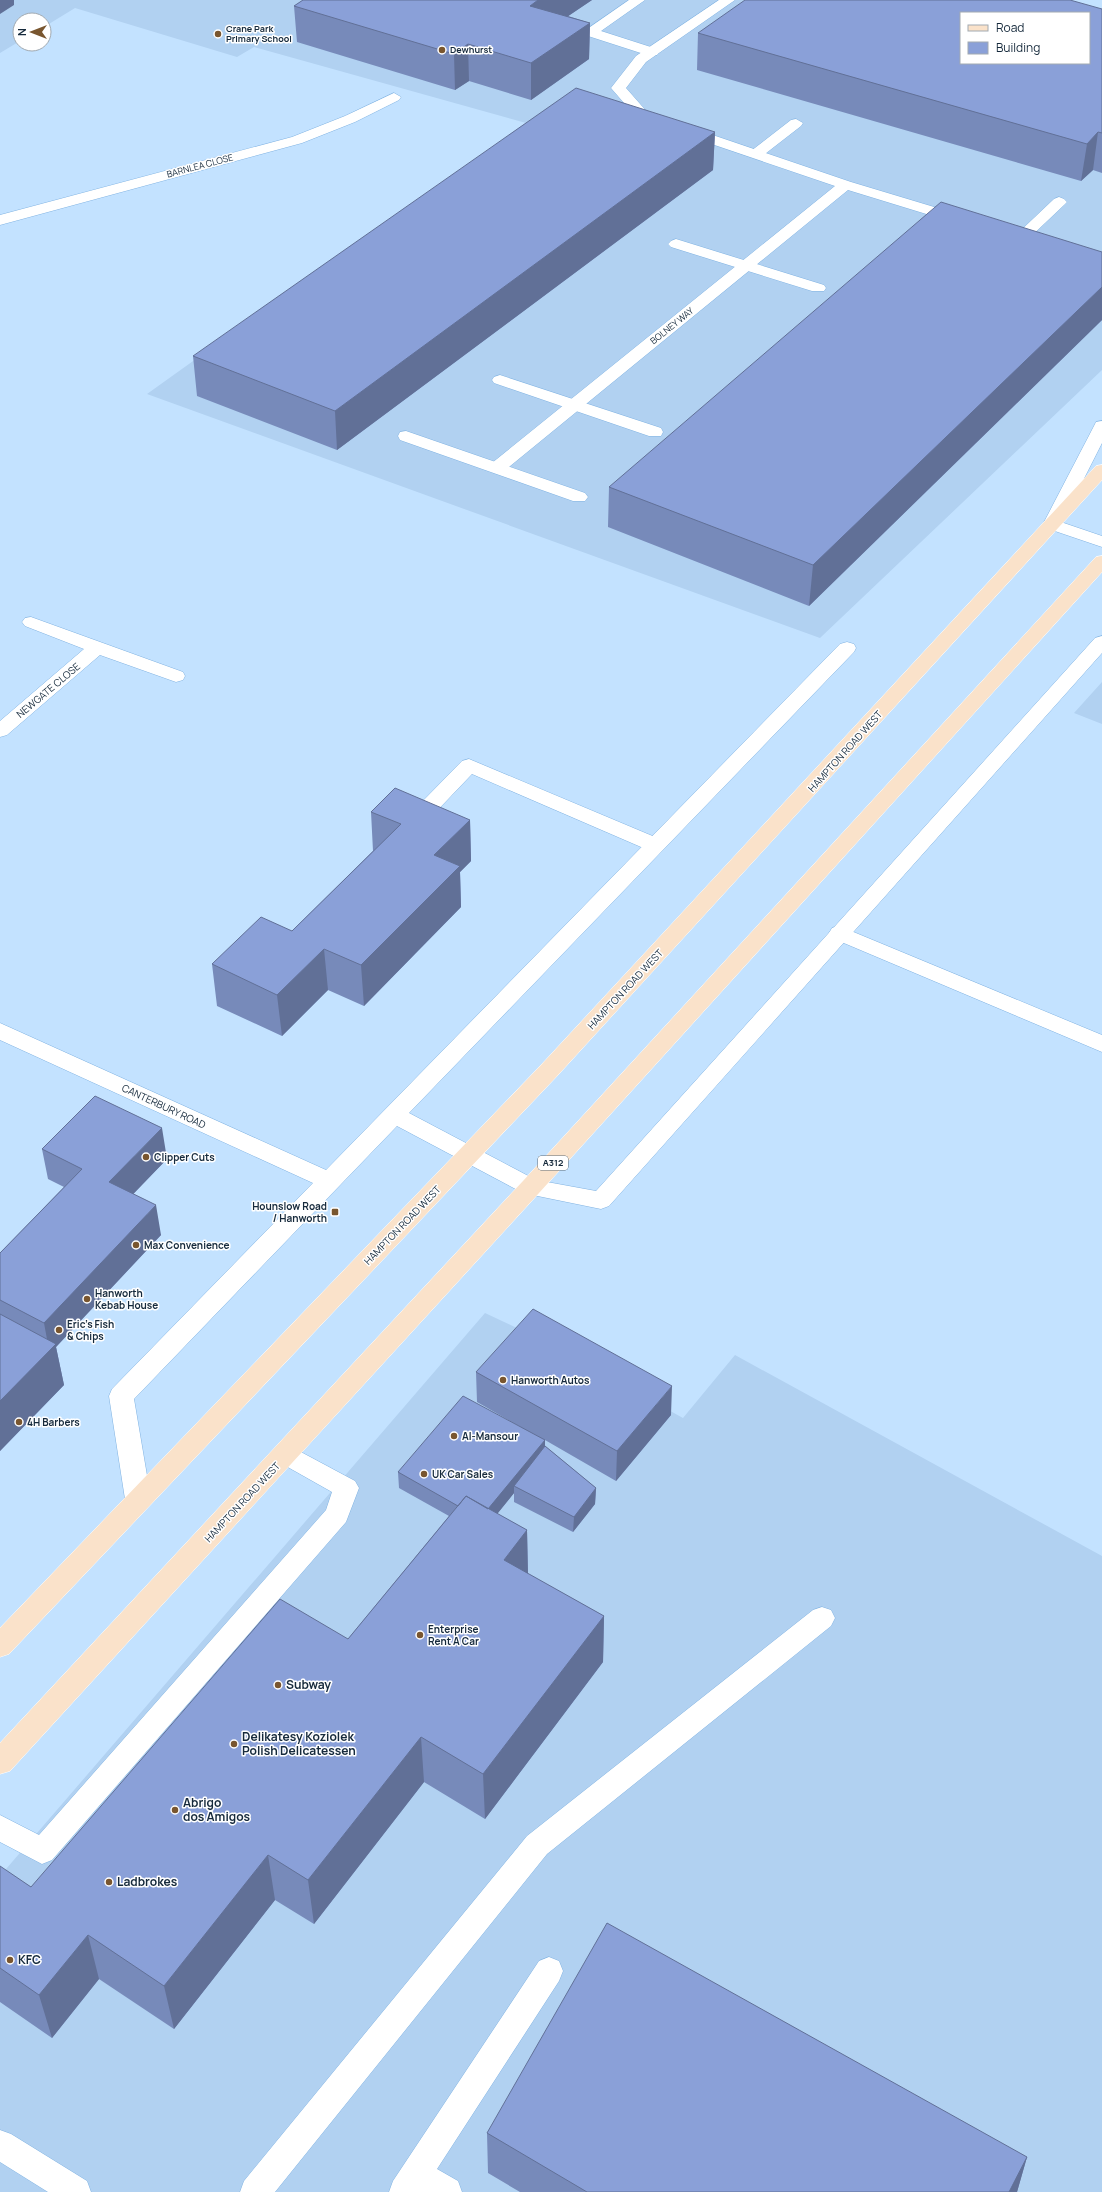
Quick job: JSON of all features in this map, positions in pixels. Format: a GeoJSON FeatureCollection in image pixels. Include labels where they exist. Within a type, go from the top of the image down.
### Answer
{"type":"FeatureCollection","features":[{"type":"Feature","properties":{"kind":"main road","name":"HAMPTON ROAD WEST"},"geometry":{"type":"LineString","coordinates":[[0,1646],[138,1499],[469,1155],[742,864],[1102,470]]}},
{"type":"Feature","properties":{"kind":"main road","name":"HAMPTON ROAD WEST"},"geometry":{"type":"LineString","coordinates":[[0,1762],[531,1187],[1102,561]]}},
{"type":"Feature","properties":{"kind":"street"},"geometry":{"type":"LineString","coordinates":[[638,0],[590,32],[652,52]]}},
{"type":"Feature","properties":{"kind":"street"},"geometry":{"type":"LineString","coordinates":[[728,0],[641,59],[618,88],[643,116],[846,185],[975,224]]}},
{"type":"Feature","properties":{"kind":"street","name":"BARNLEA CLOSE"},"geometry":{"type":"LineString","coordinates":[[0,220],[298,140],[394,97]]}},
{"type":"Feature","properties":{"kind":"street"},"geometry":{"type":"LineString","coordinates":[[756,154],[796,123]]}},
{"type":"Feature","properties":{"kind":"street","name":"BOLNEY WAY"},"geometry":{"type":"LineString","coordinates":[[498,467],[846,185]]}},
{"type":"Feature","properties":{"kind":"street"},"geometry":{"type":"LineString","coordinates":[[1021,238],[1059,202]]}},
{"type":"Feature","properties":{"kind":"street"},"geometry":{"type":"LineString","coordinates":[[1006,233],[1036,242]]}},
{"type":"Feature","properties":{"kind":"street"},"geometry":{"type":"LineString","coordinates":[[676,244],[818,288]]}},
{"type":"Feature","properties":{"kind":"street"},"geometry":{"type":"LineString","coordinates":[[500,380],[655,432]]}},
{"type":"Feature","properties":{"kind":"street"},"geometry":{"type":"LineString","coordinates":[[1102,426],[1052,524],[1102,542]]}},
{"type":"Feature","properties":{"kind":"street"},"geometry":{"type":"LineString","coordinates":[[406,436],[498,467],[579,497]]}},
{"type":"Feature","properties":{"kind":"street"},"geometry":{"type":"LineString","coordinates":[[31,622],[97,648],[176,676]]}},
{"type":"Feature","properties":{"kind":"street"},"geometry":{"type":"LineString","coordinates":[[395,1115],[531,1187],[601,1200],[839,933],[1102,642]]}},
{"type":"Feature","properties":{"kind":"street","name":"NEWGATE CLOSE"},"geometry":{"type":"LineString","coordinates":[[0,731],[97,648]]}},
{"type":"Feature","properties":{"kind":"street"},"geometry":{"type":"LineString","coordinates":[[138,1499],[121,1396],[395,1115],[655,844],[847,648]]}},
{"type":"Feature","properties":{"kind":"street"},"geometry":{"type":"LineString","coordinates":[[424,812],[469,765],[655,844]]}},
{"type":"Feature","properties":{"kind":"street"},"geometry":{"type":"LineString","coordinates":[[839,933],[1102,1044]]}},
{"type":"Feature","properties":{"kind":"street","name":"CANTERBURY ROAD"},"geometry":{"type":"LineString","coordinates":[[0,1031],[329,1181]]}},
{"type":"Feature","properties":{"kind":"street"},"geometry":{"type":"LineString","coordinates":[[0,1828],[42,1851],[337,1515],[346,1488],[286,1454]]}},
{"type":"Feature","properties":{"kind":"street"},"geometry":{"type":"LineString","coordinates":[[256,2192],[536,1845],[822,1618]]}},
{"type":"Feature","properties":{"kind":"street"},"geometry":{"type":"LineString","coordinates":[[447,2192],[410,2183],[550,1971]]}},
{"type":"Feature","properties":{"kind":"street"},"geometry":{"type":"LineString","coordinates":[[0,2145],[76,2192]]}},
{"type":"Feature","properties":{"kind":"shaded area"},"geometry":{"type":"Polygon","coordinates":[[[0,0],[958,0],[961,12],[960,64],[1090,64],[1090,61],[1102,39],[1102,370],[820,638],[147,394],[526,123],[254,47],[237,57],[75,8],[52,22],[52,12],[12,12],[12,46],[0,53],[0,0]]]}},
{"type":"Feature","properties":{"kind":"shaded area"},"geometry":{"type":"Polygon","coordinates":[[[1102,682],[1102,724],[1074,713],[1102,682]]]}},
{"type":"Feature","properties":{"kind":"shaded area"},"geometry":{"type":"Polygon","coordinates":[[[485,1313],[536,1337],[683,1418],[735,1355],[1102,1556],[1102,2192],[0,2192],[0,1876],[485,1313]]]}},
{"type":"Feature","properties":{"kind":"building"},"geometry":{"type":"Polygon","coordinates":[[[303,0],[538,0],[530,6],[590,23],[531,63],[468,44],[454,54],[294,6],[303,0]]]}},
{"type":"Feature","properties":{"kind":"building"},"geometry":{"type":"Polygon","coordinates":[[[745,0],[1070,0],[1102,9],[1102,133],[1098,132],[1087,144],[698,33],[745,0]]]}},
{"type":"Feature","properties":{"kind":"building"},"geometry":{"type":"Polygon","coordinates":[[[576,88],[715,132],[335,411],[193,356],[576,88]]]}},
{"type":"Feature","properties":{"kind":"building"},"geometry":{"type":"Polygon","coordinates":[[[941,202],[1102,252],[1102,287],[813,565],[609,487],[941,202]]]}},
{"type":"Feature","properties":{"kind":"building"},"geometry":{"type":"Polygon","coordinates":[[[395,788],[470,820],[434,855],[460,866],[361,965],[324,949],[277,995],[212,964],[261,917],[292,931],[401,824],[371,812],[395,788]]]}},
{"type":"Feature","properties":{"kind":"building"},"geometry":{"type":"Polygon","coordinates":[[[95,1096],[162,1128],[109,1182],[156,1205],[44,1323],[0,1300],[0,1253],[82,1169],[42,1149],[95,1096]]]}},
{"type":"Feature","properties":{"kind":"building"},"geometry":{"type":"Polygon","coordinates":[[[533,1309],[672,1386],[617,1451],[476,1372],[533,1309]]]}},
{"type":"Feature","properties":{"kind":"building"},"geometry":{"type":"Polygon","coordinates":[[[0,1314],[56,1344],[0,1401],[0,1314]]]}},
{"type":"Feature","properties":{"kind":"building"},"geometry":{"type":"Polygon","coordinates":[[[463,1396],[545,1440],[488,1509],[466,1496],[458,1506],[398,1472],[463,1396]]]}},
{"type":"Feature","properties":{"kind":"building"},"geometry":{"type":"Polygon","coordinates":[[[545,1446],[596,1488],[574,1517],[514,1486],[545,1446]]]}},
{"type":"Feature","properties":{"kind":"building"},"geometry":{"type":"Polygon","coordinates":[[[466,1496],[527,1530],[504,1560],[604,1616],[483,1774],[421,1737],[308,1880],[268,1855],[164,1986],[88,1935],[39,1995],[0,1968],[0,1866],[31,1887],[280,1599],[348,1639],[466,1496]]]}},
{"type":"Feature","properties":{"kind":"building"},"geometry":{"type":"Polygon","coordinates":[[[607,1923],[1027,2157],[1009,2192],[587,2192],[487,2133],[607,1923]]]}},
{"type":"Feature","properties":{"kind":"place","name":"Crane Park Primary School"},"geometry":{"type":"Point","coordinates":[218,34]}},
{"type":"Feature","properties":{"kind":"place","name":"Dewhurst"},"geometry":{"type":"Point","coordinates":[442,50]}},
{"type":"Feature","properties":{"kind":"place","name":"Clipper Cuts"},"geometry":{"type":"Point","coordinates":[146,1157]}},
{"type":"Feature","properties":{"kind":"place","name":"Hounslow Road / Hanworth"},"geometry":{"type":"Point","coordinates":[335,1212]}},
{"type":"Feature","properties":{"kind":"place","name":"Max Convenience"},"geometry":{"type":"Point","coordinates":[136,1245]}},
{"type":"Feature","properties":{"kind":"place","name":"Hanworth Kebab House"},"geometry":{"type":"Point","coordinates":[87,1299]}},
{"type":"Feature","properties":{"kind":"place","name":"Eric's Fish & Chips"},"geometry":{"type":"Point","coordinates":[59,1330]}},
{"type":"Feature","properties":{"kind":"place","name":"Hanworth Autos"},"geometry":{"type":"Point","coordinates":[503,1380]}},
{"type":"Feature","properties":{"kind":"place","name":"4H Barbers"},"geometry":{"type":"Point","coordinates":[19,1422]}},
{"type":"Feature","properties":{"kind":"place","name":"Al-Mansour"},"geometry":{"type":"Point","coordinates":[454,1436]}},
{"type":"Feature","properties":{"kind":"place","name":"UK Car Sales"},"geometry":{"type":"Point","coordinates":[424,1474]}},
{"type":"Feature","properties":{"kind":"place","name":"Enterprise Rent A Car"},"geometry":{"type":"Point","coordinates":[420,1635]}},
{"type":"Feature","properties":{"kind":"place","name":"Subway"},"geometry":{"type":"Point","coordinates":[278,1685]}},
{"type":"Feature","properties":{"kind":"place","name":"Delikatesy Koziolek Polish Delicatessen"},"geometry":{"type":"Point","coordinates":[234,1744]}},
{"type":"Feature","properties":{"kind":"place","name":"Abrigo dos Amigos"},"geometry":{"type":"Point","coordinates":[175,1810]}},
{"type":"Feature","properties":{"kind":"place","name":"Ladbrokes"},"geometry":{"type":"Point","coordinates":[109,1882]}},
{"type":"Feature","properties":{"kind":"place","name":"KFC"},"geometry":{"type":"Point","coordinates":[10,1960]}}]}
